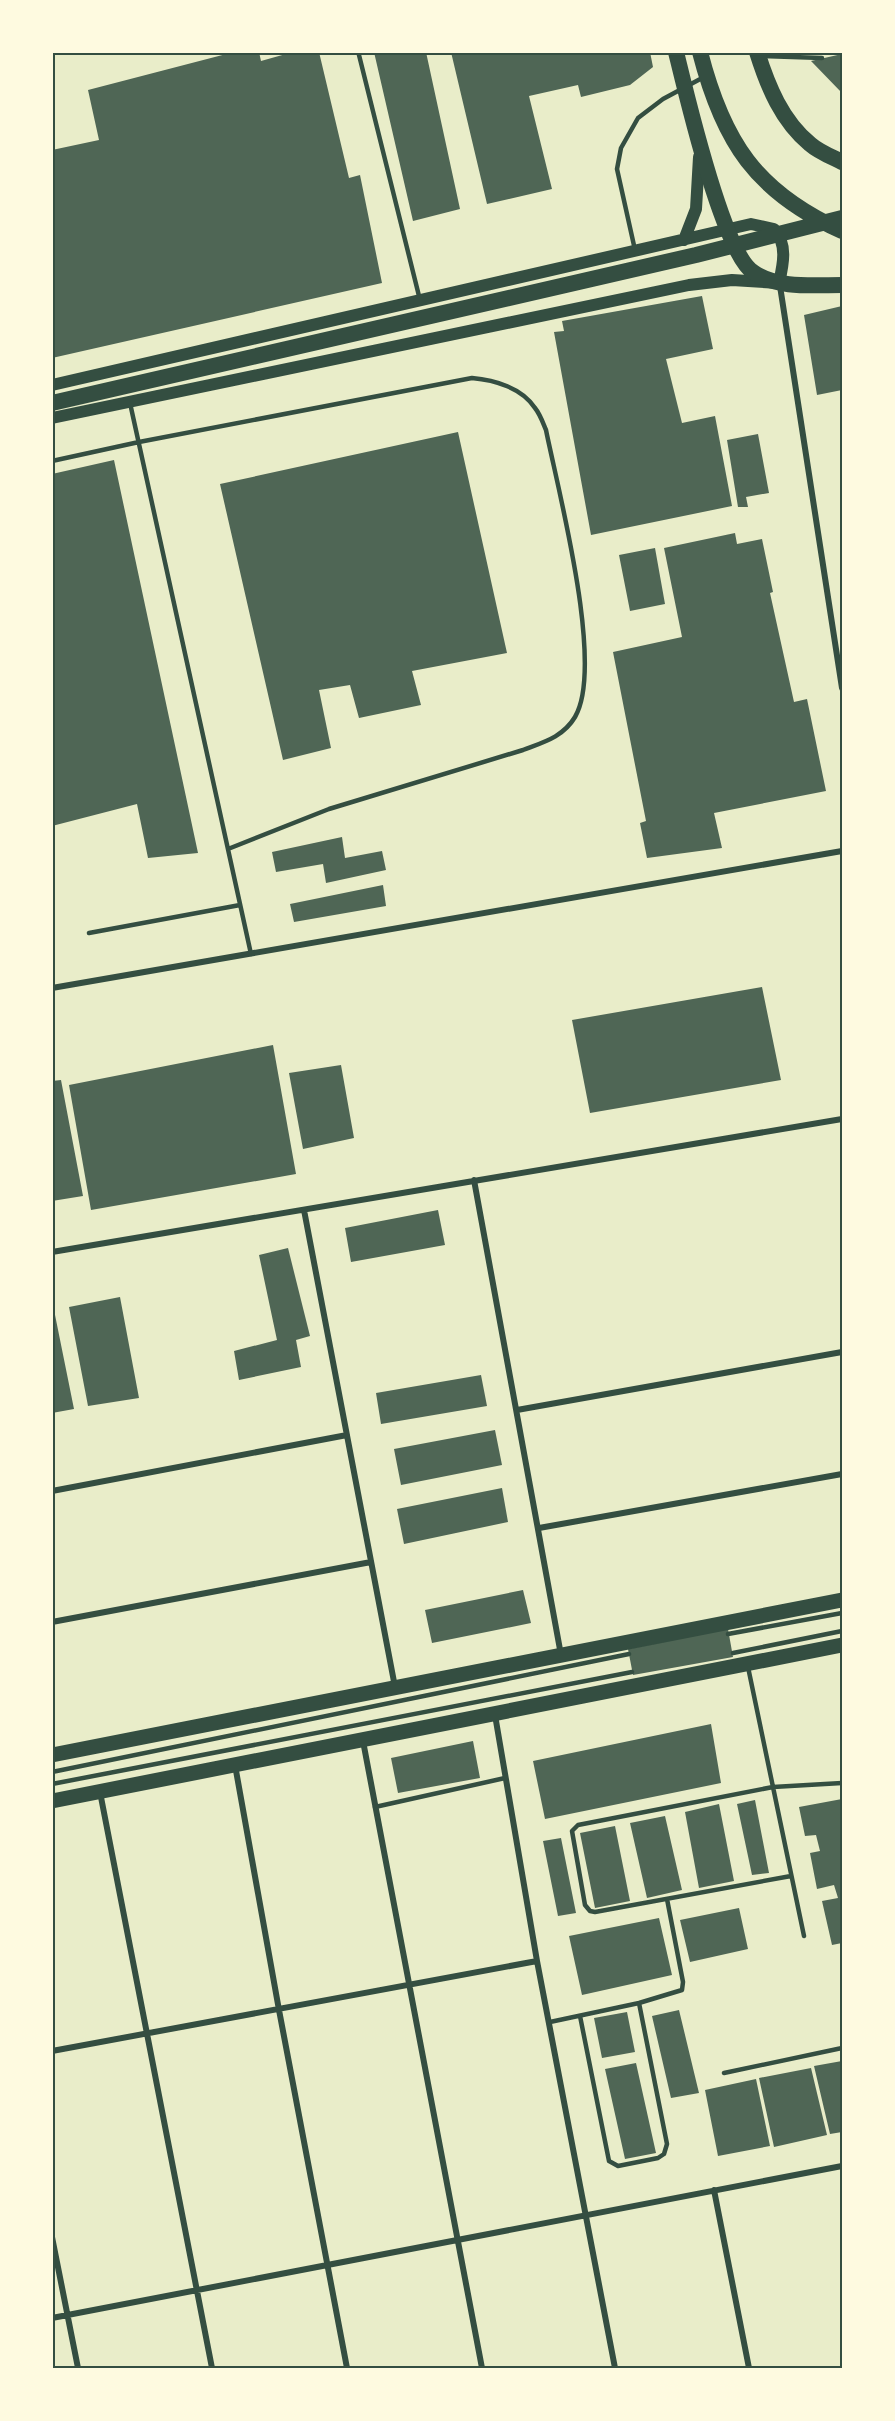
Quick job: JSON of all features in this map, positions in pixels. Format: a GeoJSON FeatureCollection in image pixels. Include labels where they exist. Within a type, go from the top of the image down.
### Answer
{"type":"FeatureCollection","features":[{"type":"Feature","properties":{"kind":"highway"},"geometry":{"type":"LineString","coordinates":[[676,52],[699,142],[738,256],[746,266],[763,278],[779,283],[843,285]]}},
{"type":"Feature","properties":{"kind":"highway"},"geometry":{"type":"LineString","coordinates":[[700,52],[721,118],[749,165],[774,190],[795,206],[843,231]]}},
{"type":"Feature","properties":{"kind":"highway"},"geometry":{"type":"LineString","coordinates":[[758,54],[773,97],[791,125],[811,145],[843,162]]}},
{"type":"Feature","properties":{"kind":"highway"},"geometry":{"type":"LineString","coordinates":[[52,403],[696,255],[843,218]]}},
{"type":"Feature","properties":{"kind":"main road"},"geometry":{"type":"LineString","coordinates":[[684,240],[696,209],[699,142]]}},
{"type":"Feature","properties":{"kind":"main road"},"geometry":{"type":"LineString","coordinates":[[52,385],[751,224],[774,229],[779,234],[783,247],[783,267],[779,283],[732,280],[689,285],[52,418]]}},
{"type":"Feature","properties":{"kind":"main road"},"geometry":{"type":"LineString","coordinates":[[52,1755],[843,1600]]}},
{"type":"Feature","properties":{"kind":"main road"},"geometry":{"type":"LineString","coordinates":[[52,1801],[843,1645]]}},
{"type":"Feature","properties":{"kind":"street"},"geometry":{"type":"LineString","coordinates":[[779,283],[843,688]]}},
{"type":"Feature","properties":{"kind":"street"},"geometry":{"type":"LineString","coordinates":[[52,988],[843,851]]}},
{"type":"Feature","properties":{"kind":"street"},"geometry":{"type":"LineString","coordinates":[[52,1252],[843,1119]]}},
{"type":"Feature","properties":{"kind":"street"},"geometry":{"type":"LineString","coordinates":[[474,1180],[562,1655]]}},
{"type":"Feature","properties":{"kind":"street"},"geometry":{"type":"LineString","coordinates":[[304,1210],[395,1687]]}},
{"type":"Feature","properties":{"kind":"street"},"geometry":{"type":"LineString","coordinates":[[517,1410],[843,1352]]}},
{"type":"Feature","properties":{"kind":"street"},"geometry":{"type":"LineString","coordinates":[[52,1491],[347,1435]]}},
{"type":"Feature","properties":{"kind":"street"},"geometry":{"type":"LineString","coordinates":[[539,1527],[843,1474]]}},
{"type":"Feature","properties":{"kind":"street"},"geometry":{"type":"LineString","coordinates":[[52,1622],[371,1562]]}},
{"type":"Feature","properties":{"kind":"street"},"geometry":{"type":"LineString","coordinates":[[495,1715],[537,1961],[615,2368]]}},
{"type":"Feature","properties":{"kind":"street"},"geometry":{"type":"LineString","coordinates":[[363,1740],[482,2368]]}},
{"type":"Feature","properties":{"kind":"street"},"geometry":{"type":"LineString","coordinates":[[235,1765],[347,2368]]}},
{"type":"Feature","properties":{"kind":"street"},"geometry":{"type":"LineString","coordinates":[[100,1791],[212,2368]]}},
{"type":"Feature","properties":{"kind":"street"},"geometry":{"type":"LineString","coordinates":[[52,2051],[537,1961]]}},
{"type":"Feature","properties":{"kind":"street"},"geometry":{"type":"LineString","coordinates":[[52,2318],[843,2166]]}},
{"type":"Feature","properties":{"kind":"street"},"geometry":{"type":"LineString","coordinates":[[714,2190],[749,2368]]}},
{"type":"Feature","properties":{"kind":"street"},"geometry":{"type":"LineString","coordinates":[[52,2236],[78,2368]]}},
{"type":"Feature","properties":{"kind":"lane"},"geometry":{"type":"LineString","coordinates":[[758,54],[822,58]]}},
{"type":"Feature","properties":{"kind":"lane"},"geometry":{"type":"LineString","coordinates":[[359,55],[420,300]]}},
{"type":"Feature","properties":{"kind":"lane"},"geometry":{"type":"LineString","coordinates":[[635,252],[617,169],[621,148],[638,118],[663,99],[706,76]]}},
{"type":"Feature","properties":{"kind":"lane"},"geometry":{"type":"LineString","coordinates":[[52,461],[472,378],[488,379],[510,387],[535,407],[546,430],[581,601],[583,621],[583,696],[576,715],[566,729],[554,739],[329,809],[228,849]]}},
{"type":"Feature","properties":{"kind":"lane"},"geometry":{"type":"LineString","coordinates":[[129,401],[251,954]]}},
{"type":"Feature","properties":{"kind":"lane"},"geometry":{"type":"LineString","coordinates":[[89,933],[240,905]]}},
{"type":"Feature","properties":{"kind":"lane"},"geometry":{"type":"LineString","coordinates":[[728,1634],[843,1613]]}},
{"type":"Feature","properties":{"kind":"lane"},"geometry":{"type":"LineString","coordinates":[[732,1653],[843,1631]]}},
{"type":"Feature","properties":{"kind":"lane"},"geometry":{"type":"LineString","coordinates":[[52,1772],[629,1654]]}},
{"type":"Feature","properties":{"kind":"lane"},"geometry":{"type":"LineString","coordinates":[[747,1664],[804,1936]]}},
{"type":"Feature","properties":{"kind":"lane"},"geometry":{"type":"LineString","coordinates":[[52,1784],[632,1672]]}},
{"type":"Feature","properties":{"kind":"lane"},"geometry":{"type":"LineString","coordinates":[[375,1807],[505,1778]]}},
{"type":"Feature","properties":{"kind":"lane"},"geometry":{"type":"LineString","coordinates":[[791,1876],[595,1912],[590,1911],[585,1905],[572,1834],[578,1825],[773,1787],[843,1783]]}},
{"type":"Feature","properties":{"kind":"lane"},"geometry":{"type":"LineString","coordinates":[[550,2022],[679,1992],[683,1987],[667,1899]]}},
{"type":"Feature","properties":{"kind":"lane"},"geometry":{"type":"LineString","coordinates":[[580,2016],[609,2161],[618,2166],[658,2158],[664,2154],[667,2144],[639,2003]]}},
{"type":"Feature","properties":{"kind":"lane"},"geometry":{"type":"LineString","coordinates":[[724,2073],[843,2048]]}},
{"type":"Feature","properties":{"kind":"building"},"geometry":{"type":"Polygon","coordinates":[[[234,52],[259,52],[261,61],[293,52],[319,52],[349,178],[360,175],[382,283],[52,358],[52,150],[99,140],[88,90],[234,52]]]}},
{"type":"Feature","properties":{"kind":"building"},"geometry":{"type":"Polygon","coordinates":[[[374,52],[426,52],[460,209],[413,221],[374,52]]]}},
{"type":"Feature","properties":{"kind":"building"},"geometry":{"type":"Polygon","coordinates":[[[451,52],[650,52],[653,67],[630,85],[581,97],[578,85],[529,96],[552,189],[487,204],[451,52]]]}},
{"type":"Feature","properties":{"kind":"building"},"geometry":{"type":"Polygon","coordinates":[[[842,54],[842,93],[811,61],[842,54]]]}},
{"type":"Feature","properties":{"kind":"building"},"geometry":{"type":"Polygon","coordinates":[[[702,296],[713,349],[666,359],[682,423],[715,416],[732,506],[591,535],[554,332],[564,331],[562,321],[702,296]]]}},
{"type":"Feature","properties":{"kind":"building"},"geometry":{"type":"Polygon","coordinates":[[[842,306],[842,390],[817,395],[804,315],[842,306]]]}},
{"type":"Feature","properties":{"kind":"building"},"geometry":{"type":"Polygon","coordinates":[[[458,432],[507,653],[412,671],[421,705],[359,718],[350,685],[319,690],[331,748],[283,760],[220,484],[458,432]]]}},
{"type":"Feature","properties":{"kind":"building"},"geometry":{"type":"Polygon","coordinates":[[[758,434],[769,493],[746,497],[748,507],[738,507],[727,440],[758,434]]]}},
{"type":"Feature","properties":{"kind":"building"},"geometry":{"type":"Polygon","coordinates":[[[114,460],[198,853],[148,858],[137,804],[52,826],[52,474],[114,460]]]}},
{"type":"Feature","properties":{"kind":"building"},"geometry":{"type":"Polygon","coordinates":[[[735,533],[737,544],[762,539],[773,592],[770,593],[794,702],[807,699],[826,791],[714,813],[722,848],[647,858],[640,823],[646,821],[613,652],[682,637],[664,548],[735,533]]]}},
{"type":"Feature","properties":{"kind":"building"},"geometry":{"type":"Polygon","coordinates":[[[655,548],[665,604],[630,611],[619,555],[655,548]]]}},
{"type":"Feature","properties":{"kind":"building"},"geometry":{"type":"Polygon","coordinates":[[[342,837],[345,858],[382,851],[386,870],[326,883],[323,864],[276,872],[272,852],[342,837]]]}},
{"type":"Feature","properties":{"kind":"building"},"geometry":{"type":"Polygon","coordinates":[[[383,885],[386,906],[294,922],[290,904],[383,885]]]}},
{"type":"Feature","properties":{"kind":"building"},"geometry":{"type":"Polygon","coordinates":[[[762,987],[781,1080],[590,1113],[572,1020],[762,987]]]}},
{"type":"Feature","properties":{"kind":"building"},"geometry":{"type":"Polygon","coordinates":[[[273,1045],[296,1174],[91,1210],[69,1085],[273,1045]]]}},
{"type":"Feature","properties":{"kind":"building"},"geometry":{"type":"Polygon","coordinates":[[[341,1065],[354,1138],[303,1149],[289,1073],[341,1065]]]}},
{"type":"Feature","properties":{"kind":"building"},"geometry":{"type":"Polygon","coordinates":[[[61,1080],[83,1196],[52,1201],[52,1081],[61,1080]]]}},
{"type":"Feature","properties":{"kind":"building"},"geometry":{"type":"Polygon","coordinates":[[[438,1210],[445,1245],[351,1262],[345,1228],[438,1210]]]}},
{"type":"Feature","properties":{"kind":"building"},"geometry":{"type":"Polygon","coordinates":[[[288,1248],[310,1336],[296,1340],[301,1367],[239,1380],[234,1351],[277,1340],[259,1255],[288,1248]]]}},
{"type":"Feature","properties":{"kind":"building"},"geometry":{"type":"Polygon","coordinates":[[[120,1297],[139,1398],[88,1406],[69,1307],[120,1297]]]}},
{"type":"Feature","properties":{"kind":"building"},"geometry":{"type":"Polygon","coordinates":[[[52,1300],[74,1409],[52,1413],[52,1300]]]}},
{"type":"Feature","properties":{"kind":"building"},"geometry":{"type":"Polygon","coordinates":[[[481,1375],[487,1406],[381,1424],[376,1393],[481,1375]]]}},
{"type":"Feature","properties":{"kind":"building"},"geometry":{"type":"Polygon","coordinates":[[[495,1430],[502,1465],[401,1485],[394,1449],[495,1430]]]}},
{"type":"Feature","properties":{"kind":"building"},"geometry":{"type":"Polygon","coordinates":[[[502,1488],[508,1522],[404,1544],[397,1509],[502,1488]]]}},
{"type":"Feature","properties":{"kind":"building"},"geometry":{"type":"Polygon","coordinates":[[[523,1590],[531,1623],[432,1643],[425,1610],[523,1590]]]}},
{"type":"Feature","properties":{"kind":"building"},"geometry":{"type":"Polygon","coordinates":[[[728,1629],[733,1657],[633,1675],[628,1649],[728,1629]]]}},
{"type":"Feature","properties":{"kind":"building"},"geometry":{"type":"Polygon","coordinates":[[[711,1724],[721,1783],[545,1819],[533,1761],[711,1724]]]}},
{"type":"Feature","properties":{"kind":"building"},"geometry":{"type":"Polygon","coordinates":[[[473,1741],[480,1778],[398,1793],[391,1758],[473,1741]]]}},
{"type":"Feature","properties":{"kind":"building"},"geometry":{"type":"Polygon","coordinates":[[[842,1799],[842,1943],[832,1945],[822,1901],[838,1898],[834,1885],[817,1889],[810,1853],[820,1851],[816,1835],[805,1836],[799,1807],[842,1799]]]}},
{"type":"Feature","properties":{"kind":"building"},"geometry":{"type":"Polygon","coordinates":[[[755,1800],[769,1873],[752,1875],[737,1804],[755,1800]]]}},
{"type":"Feature","properties":{"kind":"building"},"geometry":{"type":"Polygon","coordinates":[[[719,1804],[734,1881],[699,1888],[685,1812],[719,1804]]]}},
{"type":"Feature","properties":{"kind":"building"},"geometry":{"type":"Polygon","coordinates":[[[665,1816],[682,1890],[647,1898],[630,1823],[665,1816]]]}},
{"type":"Feature","properties":{"kind":"building"},"geometry":{"type":"Polygon","coordinates":[[[615,1826],[630,1901],[595,1908],[580,1833],[615,1826]]]}},
{"type":"Feature","properties":{"kind":"building"},"geometry":{"type":"Polygon","coordinates":[[[561,1838],[576,1913],[558,1916],[543,1841],[561,1838]]]}},
{"type":"Feature","properties":{"kind":"building"},"geometry":{"type":"Polygon","coordinates":[[[739,1908],[748,1949],[690,1962],[680,1920],[739,1908]]]}},
{"type":"Feature","properties":{"kind":"building"},"geometry":{"type":"Polygon","coordinates":[[[659,1918],[672,1975],[582,1995],[569,1936],[659,1918]]]}},
{"type":"Feature","properties":{"kind":"building"},"geometry":{"type":"Polygon","coordinates":[[[679,2010],[699,2093],[671,2098],[652,2016],[679,2010]]]}},
{"type":"Feature","properties":{"kind":"building"},"geometry":{"type":"Polygon","coordinates":[[[627,2012],[635,2052],[602,2058],[594,2018],[627,2012]]]}},
{"type":"Feature","properties":{"kind":"building"},"geometry":{"type":"Polygon","coordinates":[[[842,2061],[842,2132],[830,2134],[814,2066],[842,2061]]]}},
{"type":"Feature","properties":{"kind":"building"},"geometry":{"type":"Polygon","coordinates":[[[636,2063],[656,2153],[625,2159],[605,2069],[636,2063]]]}},
{"type":"Feature","properties":{"kind":"building"},"geometry":{"type":"Polygon","coordinates":[[[811,2068],[827,2135],[774,2147],[759,2078],[811,2068]]]}},
{"type":"Feature","properties":{"kind":"building"},"geometry":{"type":"Polygon","coordinates":[[[756,2079],[770,2146],[718,2156],[705,2090],[756,2079]]]}}]}
